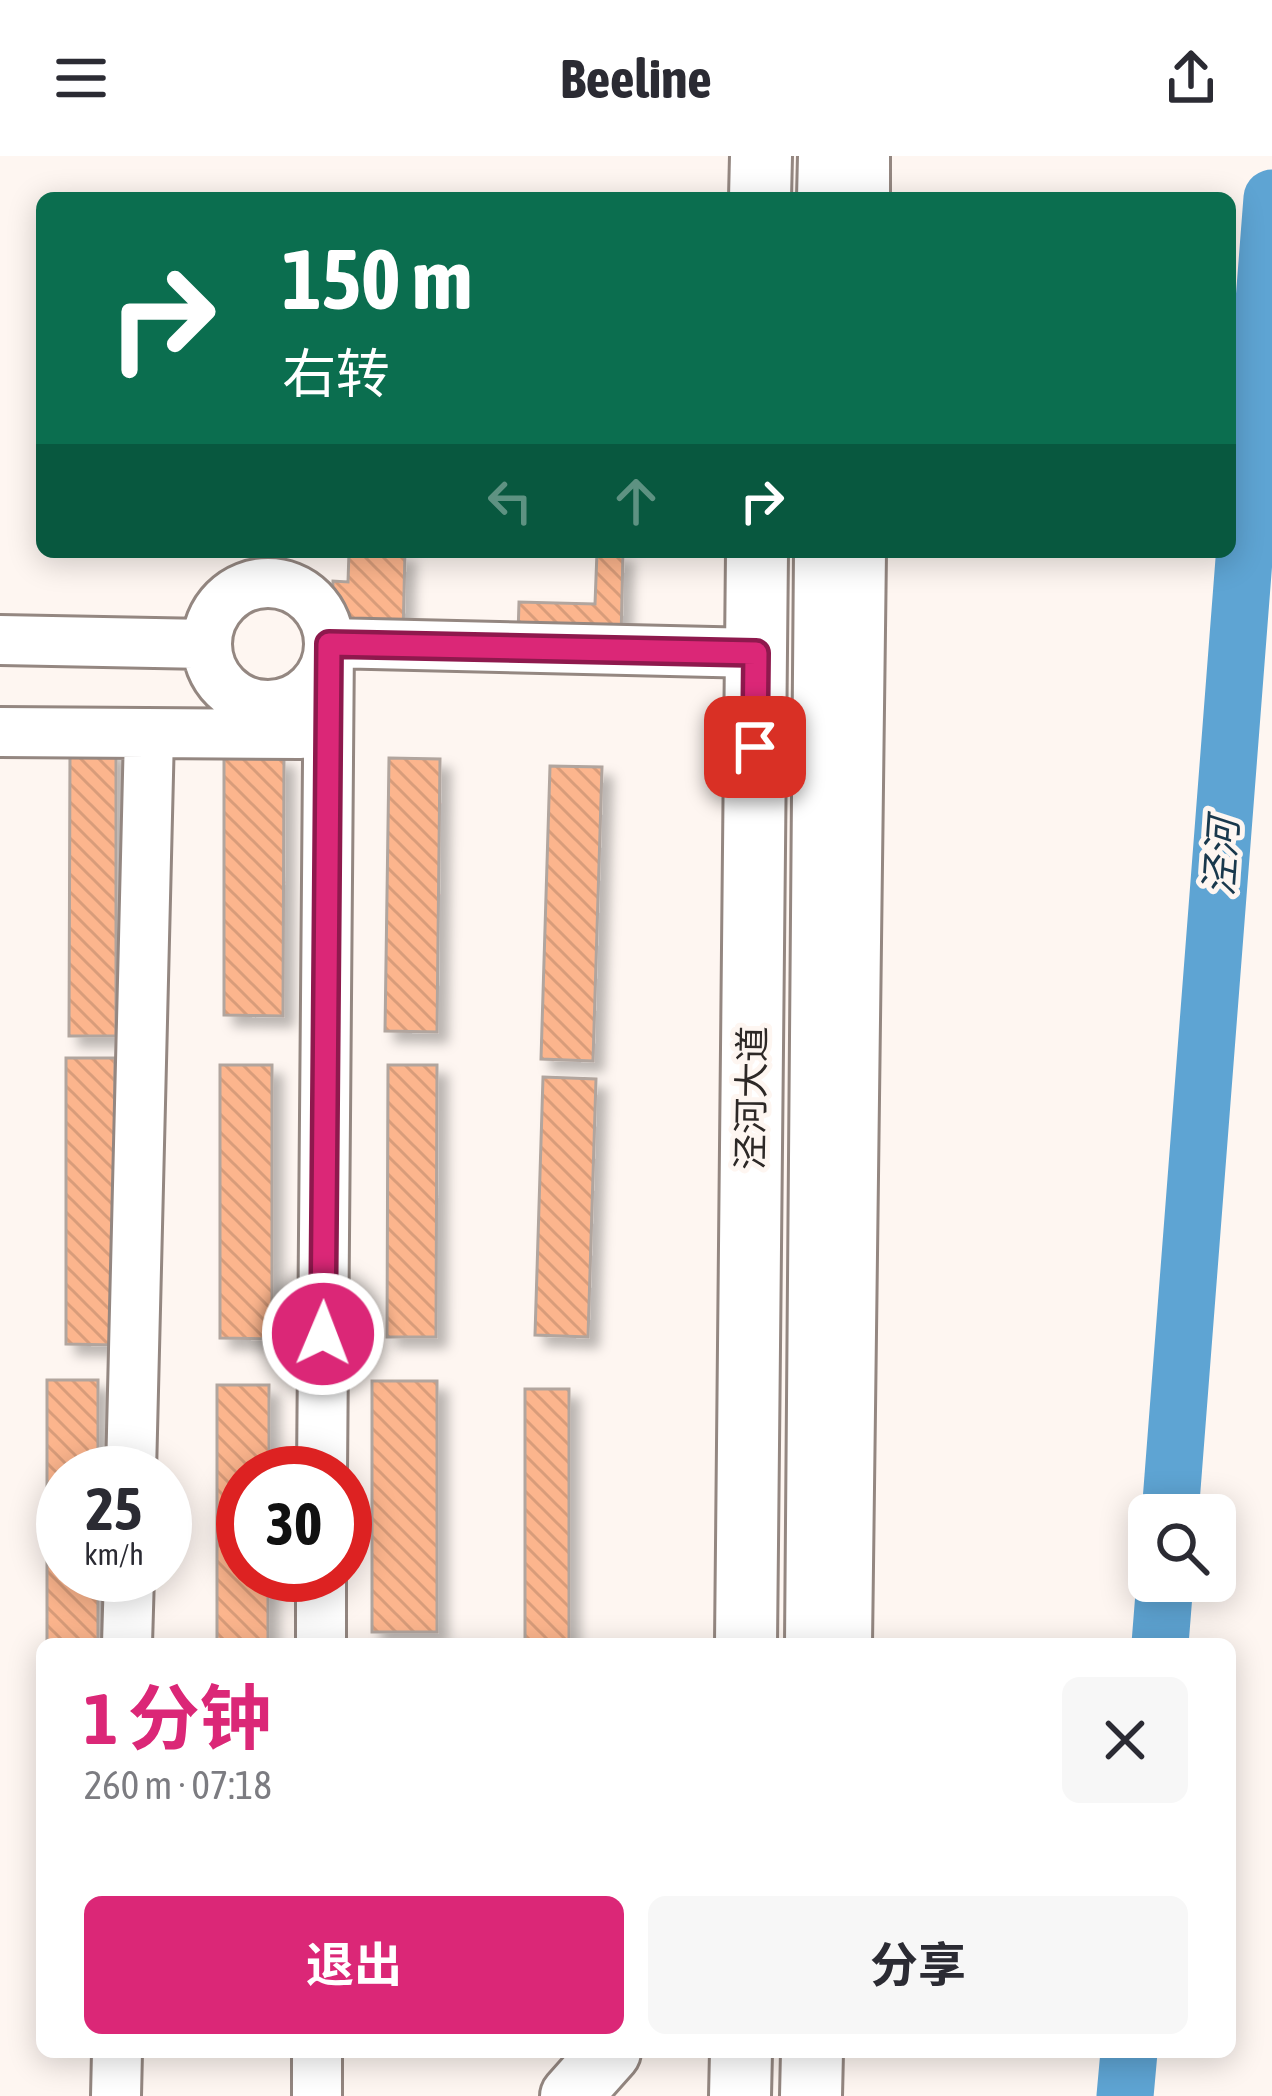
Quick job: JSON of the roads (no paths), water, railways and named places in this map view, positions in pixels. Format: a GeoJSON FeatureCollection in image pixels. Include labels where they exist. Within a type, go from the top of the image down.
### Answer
{"type":"FeatureCollection","features":[{"type":"Feature","properties":{"kind":"main road"},"geometry":{"type":"LineString","coordinates":[[760,192],[761,156]]}},
{"type":"Feature","properties":{"kind":"main road"},"geometry":{"type":"LineString","coordinates":[[828,192],[829,156]]}},
{"type":"Feature","properties":{"kind":"main road","name":"泾河大道"},"geometry":{"type":"LineString","coordinates":[[746,1638],[757,558]]}},
{"type":"Feature","properties":{"kind":"main road","name":"泾河大道"},"geometry":{"type":"LineString","coordinates":[[816,1638],[825,558]]}},
{"type":"Feature","properties":{"kind":"main road"},"geometry":{"type":"LineString","coordinates":[[571,2096],[605,2058]]}},
{"type":"Feature","properties":{"kind":"main road"},"geometry":{"type":"LineString","coordinates":[[740,2096],[741,2058]]}},
{"type":"Feature","properties":{"kind":"main road"},"geometry":{"type":"LineString","coordinates":[[811,2096],[812,2058]]}},
{"type":"Feature","properties":{"kind":"street"},"geometry":{"type":"LineString","coordinates":[[865,156],[865,192]]}},
{"type":"Feature","properties":{"kind":"street"},"geometry":{"type":"LineString","coordinates":[[847,1638],[861,558]]}},
{"type":"Feature","properties":{"kind":"street"},"geometry":{"type":"LineString","coordinates":[[322,1446],[329,644],[325,620],[311,600],[290,586],[267,582],[244,587],[224,600],[210,620],[206,644],[211,668],[224,688],[244,701],[268,706],[291,701],[312,687],[325,667],[329,644]]}},
{"type":"Feature","properties":{"kind":"street"},"geometry":{"type":"LineString","coordinates":[[0,668],[0,640],[206,644]]}},
{"type":"Feature","properties":{"kind":"street"},"geometry":{"type":"LineString","coordinates":[[329,644],[756,653]]}},
{"type":"Feature","properties":{"kind":"street"},"geometry":{"type":"LineString","coordinates":[[0,732],[328,734]]}},
{"type":"Feature","properties":{"kind":"street"},"geometry":{"type":"LineString","coordinates":[[132,1446],[149,734]]}},
{"type":"Feature","properties":{"kind":"street"},"geometry":{"type":"LineString","coordinates":[[127,1638],[128,1602]]}},
{"type":"Feature","properties":{"kind":"street"},"geometry":{"type":"LineString","coordinates":[[321,1638],[322,1602]]}},
{"type":"Feature","properties":{"kind":"street"},"geometry":{"type":"LineString","coordinates":[[116,2096],[117,2058]]}},
{"type":"Feature","properties":{"kind":"street"},"geometry":{"type":"LineString","coordinates":[[317,2058],[317,2096]]}},
{"type":"Feature","properties":{"kind":"street"},"geometry":{"type":"LineString","coordinates":[[840,2058],[840,2096]]}},
{"type":"Feature","properties":{"kind":"waterway","name":"泾河"},"geometry":{"type":"LineString","coordinates":[[1172,1494],[1272,198]]}},
{"type":"Feature","properties":{"kind":"waterway","name":"泾河"},"geometry":{"type":"LineString","coordinates":[[1160,1638],[1163,1602]]}},
{"type":"Feature","properties":{"kind":"waterway","name":"泾河"},"geometry":{"type":"LineString","coordinates":[[1125,2096],[1128,2058]]}}]}
